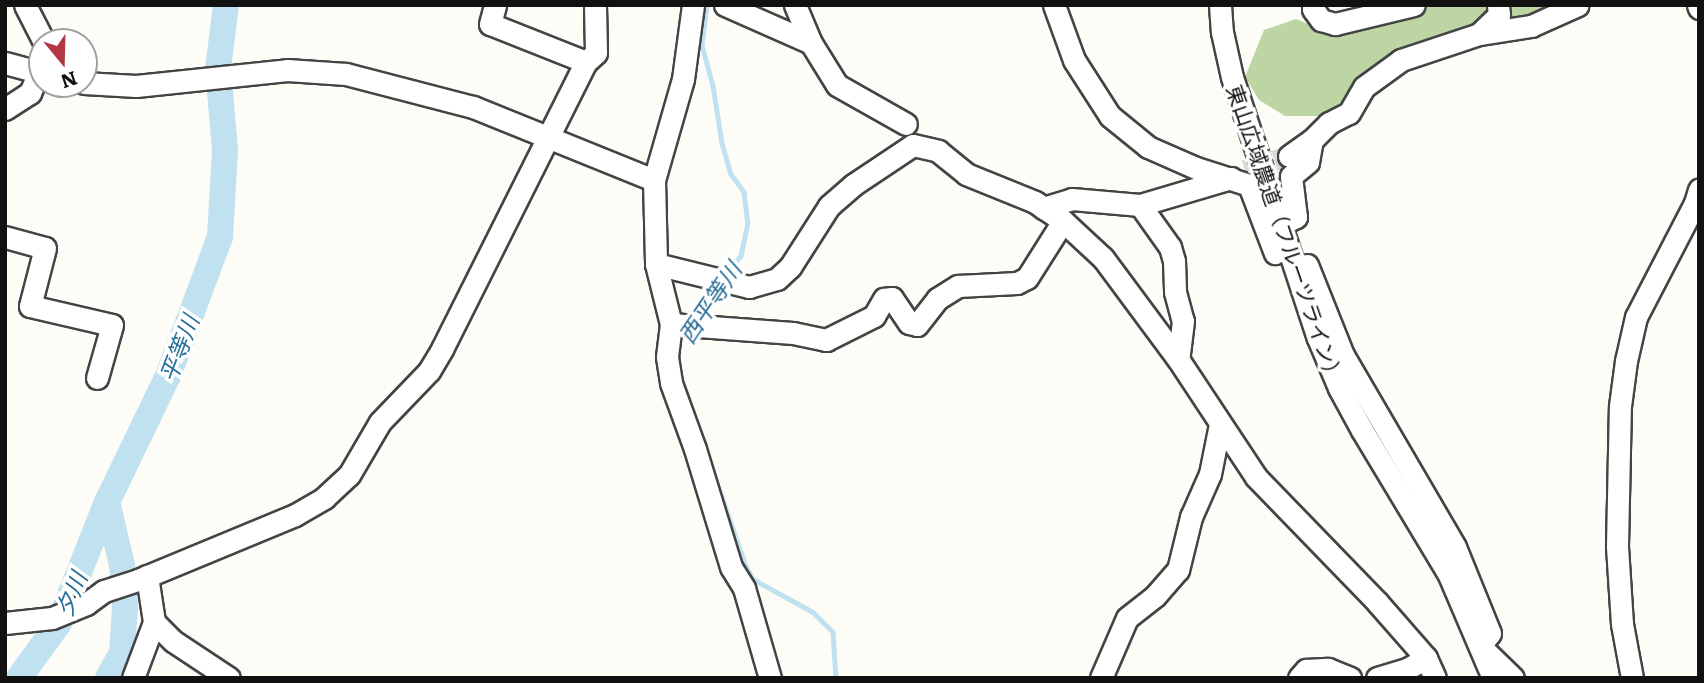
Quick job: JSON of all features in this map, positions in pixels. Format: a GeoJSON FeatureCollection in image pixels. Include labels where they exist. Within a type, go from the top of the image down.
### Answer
{"type":"FeatureCollection","features":[{"type":"Feature","properties":{"kind":"street"},"geometry":{"type":"LineString","coordinates":[[24,5],[36,28]]}},
{"type":"Feature","properties":{"kind":"street"},"geometry":{"type":"LineString","coordinates":[[495,5],[490,24],[586,62]]}},
{"type":"Feature","properties":{"kind":"street"},"geometry":{"type":"LineString","coordinates":[[5,623],[52,618],[86,604],[104,591],[295,515],[324,498],[349,475],[380,422],[429,371],[549,140],[586,62],[596,53],[595,5]]}},
{"type":"Feature","properties":{"kind":"street"},"geometry":{"type":"LineString","coordinates":[[693,5],[683,79],[654,180],[656,264],[674,323],[667,357],[671,383],[695,449],[731,568],[744,588],[770,678]]}},
{"type":"Feature","properties":{"kind":"street"},"geometry":{"type":"LineString","coordinates":[[725,5],[811,43]]}},
{"type":"Feature","properties":{"kind":"street"},"geometry":{"type":"LineString","coordinates":[[795,5],[811,43],[837,85],[906,124]]}},
{"type":"Feature","properties":{"kind":"street"},"geometry":{"type":"LineString","coordinates":[[1054,5],[1074,60],[1110,116],[1148,147],[1196,168],[1238,174],[1249,184],[1287,282],[1297,276]]}},
{"type":"Feature","properties":{"kind":"street","name":"東山広域農道（フルーツライン）"},"geometry":{"type":"LineString","coordinates":[[1220,5],[1222,32],[1232,77],[1297,276],[1339,388],[1450,575],[1493,678]]}},
{"type":"Feature","properties":{"kind":"street"},"geometry":{"type":"LineString","coordinates":[[1314,5],[1313,9],[1321,20],[1335,23],[1414,5]]}},
{"type":"Feature","properties":{"kind":"street"},"geometry":{"type":"LineString","coordinates":[[1479,34],[1499,15],[1498,5]]}},
{"type":"Feature","properties":{"kind":"street"},"geometry":{"type":"LineString","coordinates":[[1289,156],[1312,140],[1329,123],[1349,113],[1364,87],[1401,60],[1479,34],[1531,26],[1578,5]]}},
{"type":"Feature","properties":{"kind":"street"},"geometry":{"type":"LineString","coordinates":[[5,63],[28,67]]}},
{"type":"Feature","properties":{"kind":"street"},"geometry":{"type":"LineString","coordinates":[[98,84],[136,86],[288,70],[346,74],[473,107],[549,140],[654,180]]}},
{"type":"Feature","properties":{"kind":"street"},"geometry":{"type":"LineString","coordinates":[[5,109],[28,94]]}},
{"type":"Feature","properties":{"kind":"street"},"geometry":{"type":"LineString","coordinates":[[1280,225],[1296,217],[1291,176],[1308,162],[1312,140]]}},
{"type":"Feature","properties":{"kind":"street"},"geometry":{"type":"LineString","coordinates":[[656,264],[749,287],[760,286],[783,275],[829,206],[852,186],[913,145],[938,152],[966,174],[1044,208],[1063,221],[1103,258],[1178,359],[1256,477],[1377,601],[1430,668]]}},
{"type":"Feature","properties":{"kind":"street"},"geometry":{"type":"LineString","coordinates":[[1044,208],[1072,199],[1140,205],[1238,174]]}},
{"type":"Feature","properties":{"kind":"street"},"geometry":{"type":"LineString","coordinates":[[1632,678],[1622,624],[1617,547],[1620,406],[1626,361],[1636,317],[1695,203],[1699,190]]}},
{"type":"Feature","properties":{"kind":"street"},"geometry":{"type":"LineString","coordinates":[[1140,205],[1170,247],[1174,261],[1175,292],[1183,321],[1178,359]]}},
{"type":"Feature","properties":{"kind":"street"},"geometry":{"type":"LineString","coordinates":[[674,323],[793,333],[826,340],[874,316],[884,299],[892,298],[909,323],[917,325],[937,299],[958,286],[1017,283],[1027,278],[1063,221]]}},
{"type":"Feature","properties":{"kind":"street"},"geometry":{"type":"LineString","coordinates":[[5,237],[45,248],[30,306],[112,325],[96,378]]}},
{"type":"Feature","properties":{"kind":"street"},"geometry":{"type":"LineString","coordinates":[[1101,678],[1127,618],[1155,596],[1178,570],[1191,517],[1210,474],[1220,425]]}},
{"type":"Feature","properties":{"kind":"street"},"geometry":{"type":"LineString","coordinates":[[142,578],[155,621],[173,641],[229,678]]}},
{"type":"Feature","properties":{"kind":"street"},"geometry":{"type":"LineString","coordinates":[[134,678],[155,621]]}},
{"type":"Feature","properties":{"kind":"street"},"geometry":{"type":"LineString","coordinates":[[1480,646],[1513,678]]}},
{"type":"Feature","properties":{"kind":"street"},"geometry":{"type":"LineString","coordinates":[[1377,678],[1406,669],[1430,668]]}},
{"type":"Feature","properties":{"kind":"street"},"geometry":{"type":"LineString","coordinates":[[1298,678],[1306,670],[1328,669],[1350,678]]}},
{"type":"Feature","properties":{"kind":"green space"},"geometry":{"type":"Polygon","coordinates":[[[1375,5],[1554,5],[1358,88],[1324,116],[1285,116],[1259,100],[1245,77],[1264,30],[1296,19],[1330,33],[1365,31],[1375,5]]]}},
{"type":"Feature","properties":{"kind":"waterway","name":"平等川"},"geometry":{"type":"LineString","coordinates":[[108,678],[122,653],[125,607],[122,565],[107,502],[168,376],[220,237],[225,150],[218,69],[226,5]]}},
{"type":"Feature","properties":{"kind":"waterway","name":"西平等川"},"geometry":{"type":"LineString","coordinates":[[707,5],[702,45],[713,86],[722,143],[731,174],[744,192],[748,223],[741,256],[726,274]]}},
{"type":"Feature","properties":{"kind":"waterway","name":"西平等川"},"geometry":{"type":"LineString","coordinates":[[693,319],[717,287]]}},
{"type":"Feature","properties":{"kind":"waterway","name":"西平等川"},"geometry":{"type":"LineString","coordinates":[[680,375],[692,410]]}},
{"type":"Feature","properties":{"kind":"waterway","name":"西平等川"},"geometry":{"type":"LineString","coordinates":[[704,445],[746,566],[753,579],[813,612],[833,632],[836,678]]}},
{"type":"Feature","properties":{"kind":"waterway","name":"夕川"},"geometry":{"type":"LineString","coordinates":[[19,678],[59,623],[107,502]]}},
{"type":"Feature","properties":{"kind":"tunnel"},"geometry":{"type":"LineString","coordinates":[[1245,170],[1289,156]]}}]}
